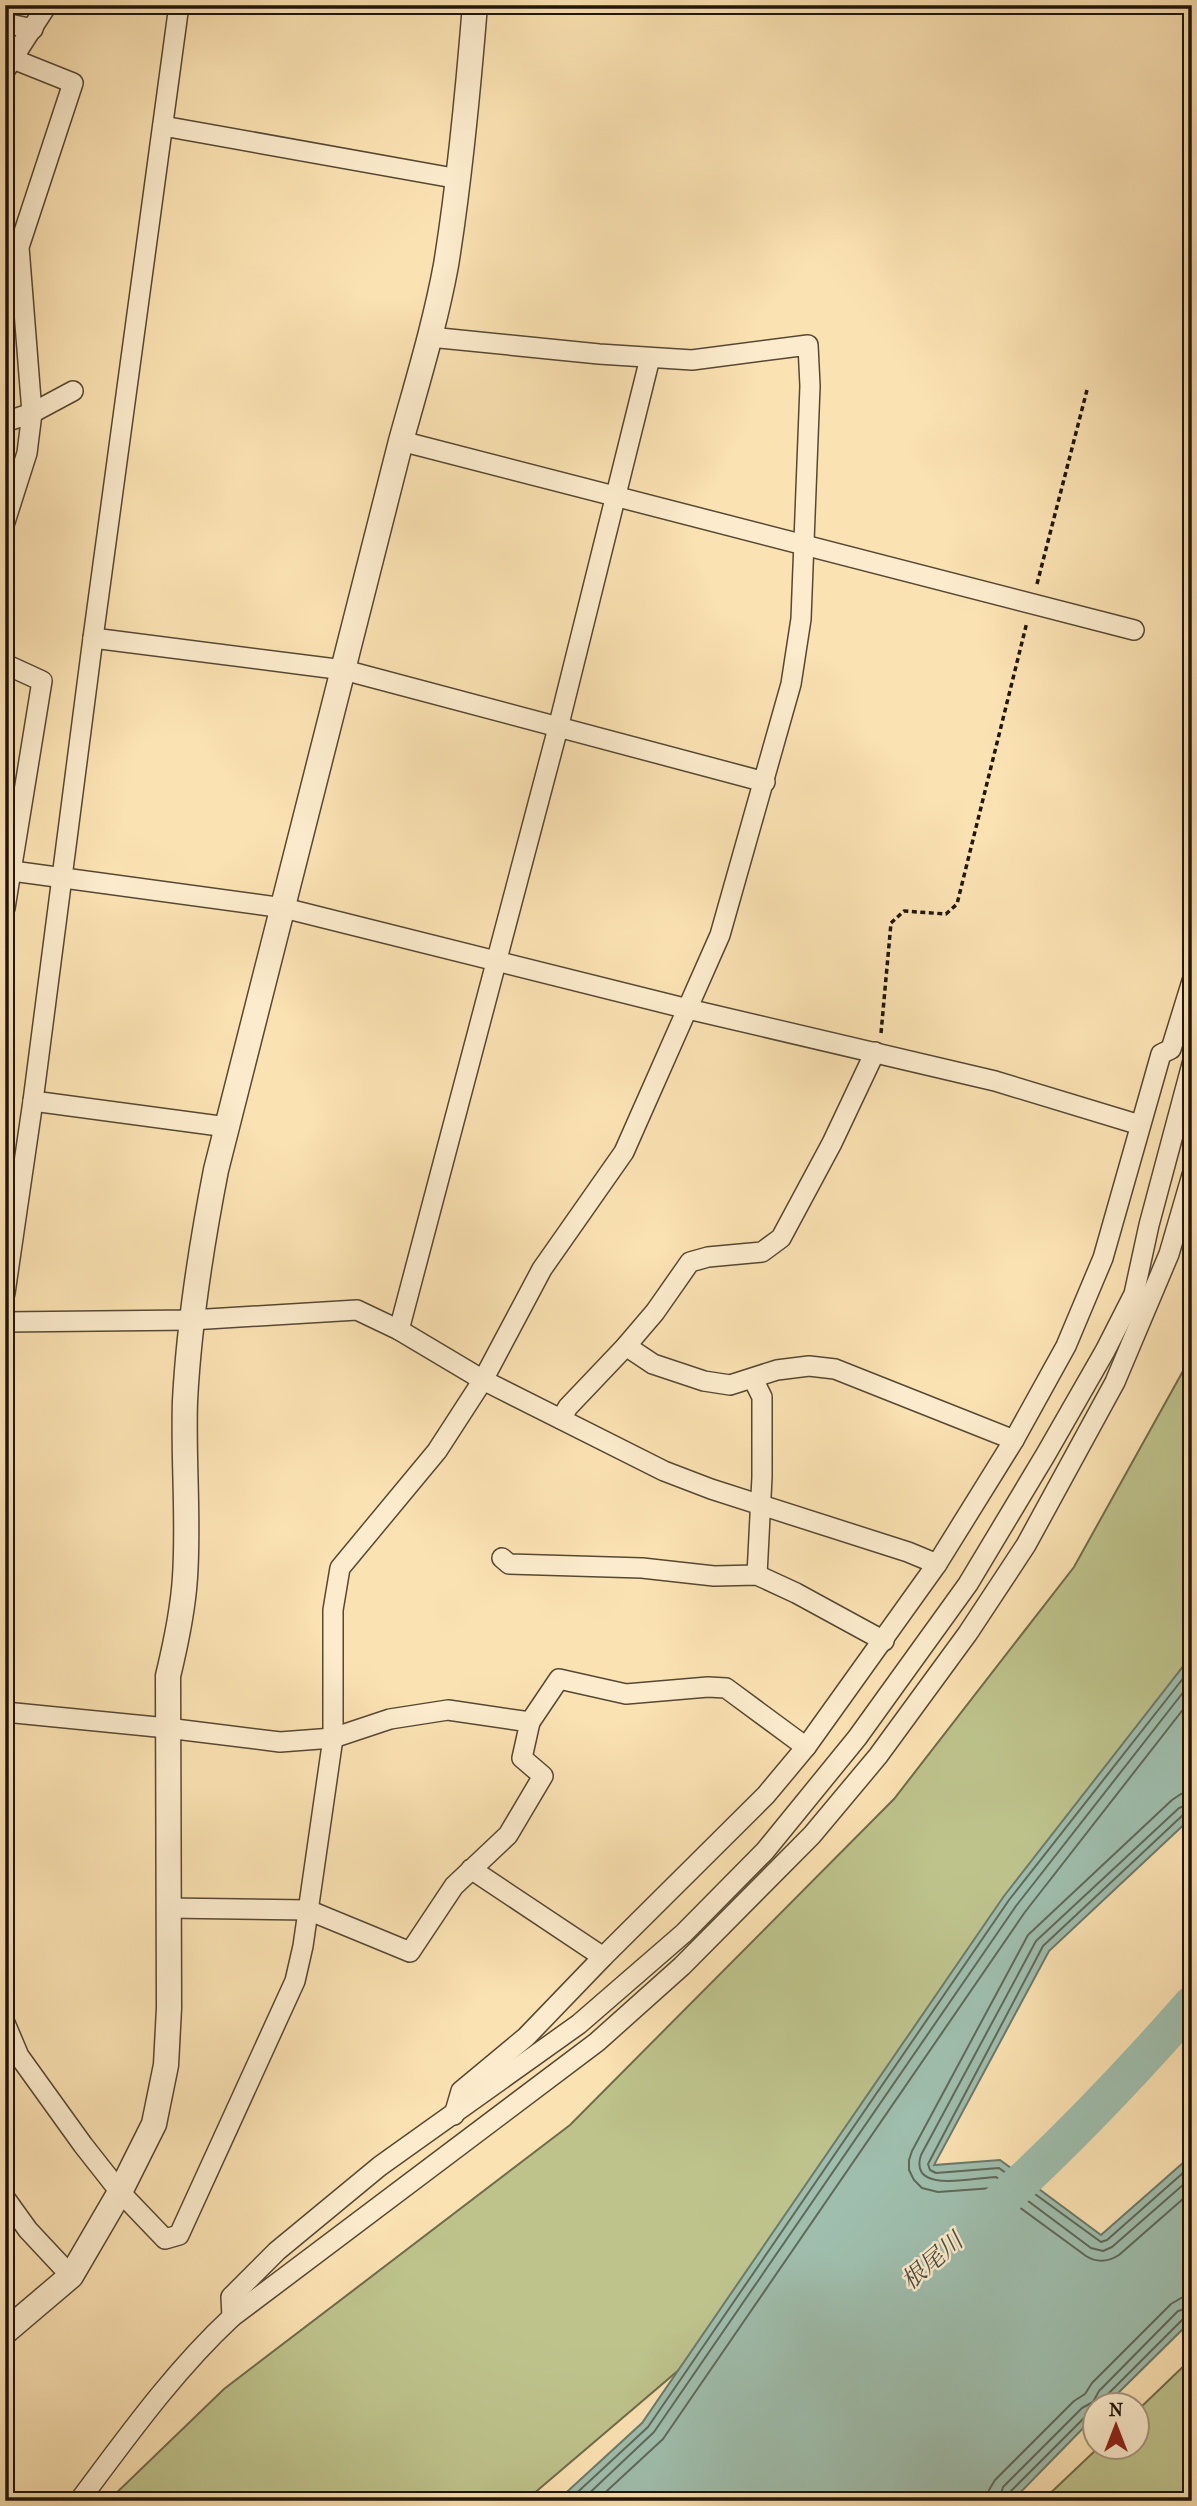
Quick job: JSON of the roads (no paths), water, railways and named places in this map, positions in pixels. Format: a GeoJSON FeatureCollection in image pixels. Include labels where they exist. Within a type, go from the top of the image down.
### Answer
{"type":"FeatureCollection","features":[{"type":"Feature","properties":{"kind":"street"},"geometry":{"type":"LineString","coordinates":[[5,522],[27,453],[32,413],[19,247],[73,83],[9,64],[47,5]]}},
{"type":"Feature","properties":{"kind":"street"},"geometry":{"type":"LineString","coordinates":[[5,1293],[179,5]]}},
{"type":"Feature","properties":{"kind":"street"},"geometry":{"type":"LineString","coordinates":[[5,2332],[71,2276],[120,2192],[154,2124],[166,2065],[169,2008],[168,1676],[180,1627],[186,1576],[185,1404],[191,1320],[213,1182],[226,1127],[430,337],[445,268],[459,179],[475,5]]}},
{"type":"Feature","properties":{"kind":"street"},"geometry":{"type":"LineString","coordinates":[[5,23],[33,29]]}},
{"type":"Feature","properties":{"kind":"street"},"geometry":{"type":"LineString","coordinates":[[163,126],[459,179]]}},
{"type":"Feature","properties":{"kind":"street"},"geometry":{"type":"LineString","coordinates":[[5,2023],[19,2056],[120,2192],[165,2239],[179,2235],[295,1980],[303,1946],[333,1738],[333,1610],[340,1568],[437,1451],[483,1380],[542,1269],[624,1152],[720,935],[791,684],[801,619],[810,386],[808,345],[692,360],[430,337]]}},
{"type":"Feature","properties":{"kind":"street"},"geometry":{"type":"LineString","coordinates":[[399,1331],[558,728],[649,358]]}},
{"type":"Feature","properties":{"kind":"street"},"geometry":{"type":"LineString","coordinates":[[5,422],[32,413],[73,391]]}},
{"type":"Feature","properties":{"kind":"street"},"geometry":{"type":"LineString","coordinates":[[401,441],[1134,630]]}},
{"type":"Feature","properties":{"kind":"street"},"geometry":{"type":"LineString","coordinates":[[93,638],[344,670],[765,782]]}},
{"type":"Feature","properties":{"kind":"street"},"geometry":{"type":"LineString","coordinates":[[5,664],[42,681],[8,870],[5,908]]}},
{"type":"Feature","properties":{"kind":"street"},"geometry":{"type":"LineString","coordinates":[[8,870],[284,908],[688,1009],[995,1081],[1140,1125]]}},
{"type":"Feature","properties":{"kind":"street"},"geometry":{"type":"LineString","coordinates":[[454,2115],[461,2091],[526,2038],[603,1956],[766,1795],[806,1747],[937,1564],[1014,1440],[1066,1346],[1103,1258],[1161,1054],[1171,1049],[1192,981]]}},
{"type":"Feature","properties":{"kind":"street"},"geometry":{"type":"LineString","coordinates":[[561,1419],[568,1407],[655,1312],[690,1262],[708,1257],[761,1252],[781,1238],[832,1143],[876,1052]]}},
{"type":"Feature","properties":{"kind":"street"},"geometry":{"type":"LineString","coordinates":[[232,2317],[231,2297],[277,2251],[380,2166],[579,2024],[684,1933],[765,1851],[857,1738],[968,1584],[1059,1432],[1134,1294],[1149,1225],[1192,1064]]}},
{"type":"Feature","properties":{"kind":"street"},"geometry":{"type":"LineString","coordinates":[[33,1101],[226,1127]]}},
{"type":"Feature","properties":{"kind":"street"},"geometry":{"type":"LineString","coordinates":[[79,2501],[197,2349],[232,2317],[597,2042],[682,1966],[812,1835],[886,1745],[968,1633],[1026,1545],[1115,1382],[1169,1254],[1192,1175]]}},
{"type":"Feature","properties":{"kind":"street"},"geometry":{"type":"LineString","coordinates":[[5,1322],[191,1320],[357,1310],[483,1380],[664,1471],[937,1564]]}},
{"type":"Feature","properties":{"kind":"street"},"geometry":{"type":"LineString","coordinates":[[626,1346],[653,1364],[704,1381],[730,1385],[788,1368],[835,1368],[1014,1440]]}},
{"type":"Feature","properties":{"kind":"street"},"geometry":{"type":"LineString","coordinates":[[753,1379],[761,1397],[761,1504],[757,1575]]}},
{"type":"Feature","properties":{"kind":"street"},"geometry":{"type":"LineString","coordinates":[[502,1558],[509,1564],[642,1568],[714,1576],[757,1575],[884,1641]]}},
{"type":"Feature","properties":{"kind":"street"},"geometry":{"type":"LineString","coordinates":[[168,1908],[308,1910],[410,1952],[454,1885],[508,1835],[543,1776],[522,1758],[530,1721],[559,1679],[626,1695],[708,1687],[726,1688],[806,1747]]}},
{"type":"Feature","properties":{"kind":"street"},"geometry":{"type":"LineString","coordinates":[[5,1712],[280,1742],[333,1738],[390,1719],[448,1710],[530,1721]]}},
{"type":"Feature","properties":{"kind":"street"},"geometry":{"type":"LineString","coordinates":[[471,1869],[603,1956]]}},
{"type":"Feature","properties":{"kind":"street"},"geometry":{"type":"LineString","coordinates":[[5,2198],[28,2230],[71,2276]]}},
{"type":"Feature","properties":{"kind":"water"},"geometry":{"type":"Polygon","coordinates":[[[1192,1655],[1192,1817],[1049,1951],[934,2165],[1000,2160],[1101,2235],[1192,2155],[1192,2320],[1121,2390],[1082,2390],[1082,2429],[1012,2501],[557,2501],[642,2423],[1004,1896],[1192,1655]]]}},
{"type":"Feature","properties":{"kind":"waterway","name":"根尾川"},"geometry":{"type":"LineString","coordinates":[[990,2211],[1094,2110],[1192,2004]]}}]}
